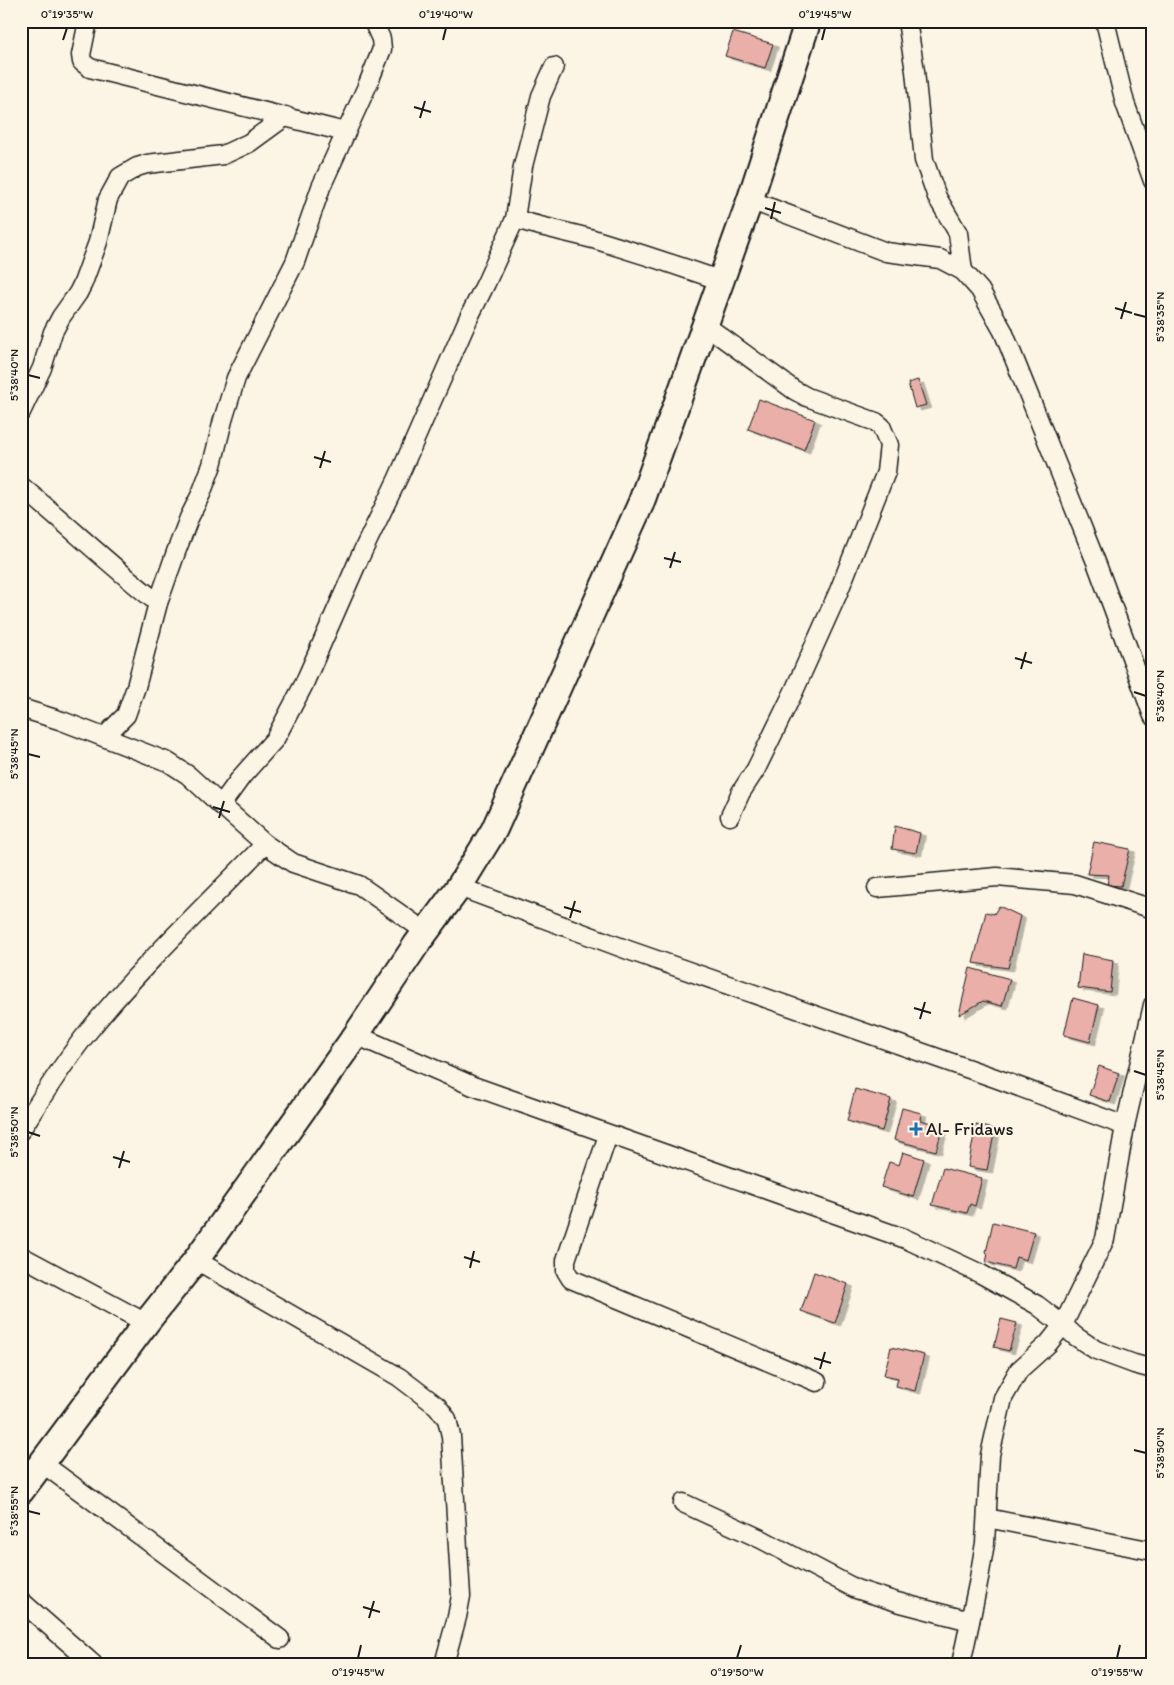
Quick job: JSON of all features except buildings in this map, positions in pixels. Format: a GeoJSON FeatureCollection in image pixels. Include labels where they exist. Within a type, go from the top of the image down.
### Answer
{"type":"FeatureCollection","features":[{"type":"Feature","properties":{"kind":"street"},"geometry":{"type":"LineString","coordinates":[[88,21],[81,55],[82,62],[90,68],[345,132]]}},
{"type":"Feature","properties":{"kind":"street"},"geometry":{"type":"LineString","coordinates":[[104,737],[126,715],[128,710],[158,603],[189,518],[209,473],[236,378],[295,262],[321,187],[382,50],[382,39],[372,21]]}},
{"type":"Feature","properties":{"kind":"street"},"geometry":{"type":"LineString","coordinates":[[22,1490],[146,1323],[196,1260],[459,887],[494,830],[642,503],[750,200],[808,21]]}},
{"type":"Feature","properties":{"kind":"street"},"geometry":{"type":"LineString","coordinates":[[907,21],[924,160],[937,197],[958,233],[963,271]]}},
{"type":"Feature","properties":{"kind":"street"},"geometry":{"type":"LineString","coordinates":[[1105,21],[1125,103],[1153,181]]}},
{"type":"Feature","properties":{"kind":"street"},"geometry":{"type":"LineString","coordinates":[[221,805],[242,776],[275,739],[303,686],[358,561],[398,478],[460,334],[515,219],[523,166],[541,96],[554,67]]}},
{"type":"Feature","properties":{"kind":"street"},"geometry":{"type":"LineString","coordinates":[[21,412],[42,368],[53,332],[83,284],[98,242],[108,199],[120,177],[136,167],[147,164],[214,158],[223,155],[249,143],[286,116]]}},
{"type":"Feature","properties":{"kind":"street"},"geometry":{"type":"LineString","coordinates":[[750,200],[866,246],[886,252],[940,259],[963,271],[980,290],[1002,331],[1096,562],[1153,716]]}},
{"type":"Feature","properties":{"kind":"street"},"geometry":{"type":"LineString","coordinates":[[515,219],[630,250],[722,281]]}},
{"type":"Feature","properties":{"kind":"street"},"geometry":{"type":"LineString","coordinates":[[705,325],[794,390],[876,422],[881,426],[889,445],[886,472],[838,593],[794,691],[756,769],[741,792],[730,816]]}},
{"type":"Feature","properties":{"kind":"street"},"geometry":{"type":"LineString","coordinates":[[21,486],[126,578],[158,603]]}},
{"type":"Feature","properties":{"kind":"street"},"geometry":{"type":"LineString","coordinates":[[21,708],[44,714],[168,762],[188,775],[265,844],[293,863],[359,885],[426,932]]}},
{"type":"Feature","properties":{"kind":"street"},"geometry":{"type":"LineString","coordinates":[[21,1130],[87,1034],[141,970],[265,844]]}},
{"type":"Feature","properties":{"kind":"street"},"geometry":{"type":"LineString","coordinates":[[877,888],[997,878],[1075,884],[1153,909]]}},
{"type":"Feature","properties":{"kind":"street"},"geometry":{"type":"LineString","coordinates":[[459,887],[628,950],[995,1078],[1125,1126]]}},
{"type":"Feature","properties":{"kind":"street"},"geometry":{"type":"LineString","coordinates":[[961,1664],[985,1543],[990,1455],[1004,1398],[1019,1370],[1048,1344],[1063,1325],[1105,1239],[1125,1126],[1153,1005]]}},
{"type":"Feature","properties":{"kind":"street"},"geometry":{"type":"LineString","coordinates":[[356,1035],[450,1078],[906,1239],[981,1274],[1037,1305],[1075,1336],[1096,1350],[1153,1369]]}},
{"type":"Feature","properties":{"kind":"street"},"geometry":{"type":"LineString","coordinates":[[608,1135],[566,1260],[566,1271],[571,1279],[817,1382]]}},
{"type":"Feature","properties":{"kind":"street"},"geometry":{"type":"LineString","coordinates":[[21,1256],[146,1323]]}},
{"type":"Feature","properties":{"kind":"street"},"geometry":{"type":"LineString","coordinates":[[196,1260],[399,1377],[436,1406],[447,1419],[451,1436],[461,1596],[444,1664]]}},
{"type":"Feature","properties":{"kind":"street"},"geometry":{"type":"LineString","coordinates":[[42,1464],[280,1639]]}},
{"type":"Feature","properties":{"kind":"street"},"geometry":{"type":"LineString","coordinates":[[683,1503],[761,1539],[856,1589],[970,1622]]}},
{"type":"Feature","properties":{"kind":"street"},"geometry":{"type":"LineString","coordinates":[[987,1518],[1153,1551]]}},
{"type":"Feature","properties":{"kind":"street"},"geometry":{"type":"LineString","coordinates":[[21,1601],[93,1664]]}},
{"type":"Feature","properties":{"kind":"place","name":"Al- Fridaws"},"geometry":{"type":"Point","coordinates":[916,1129]}}]}
